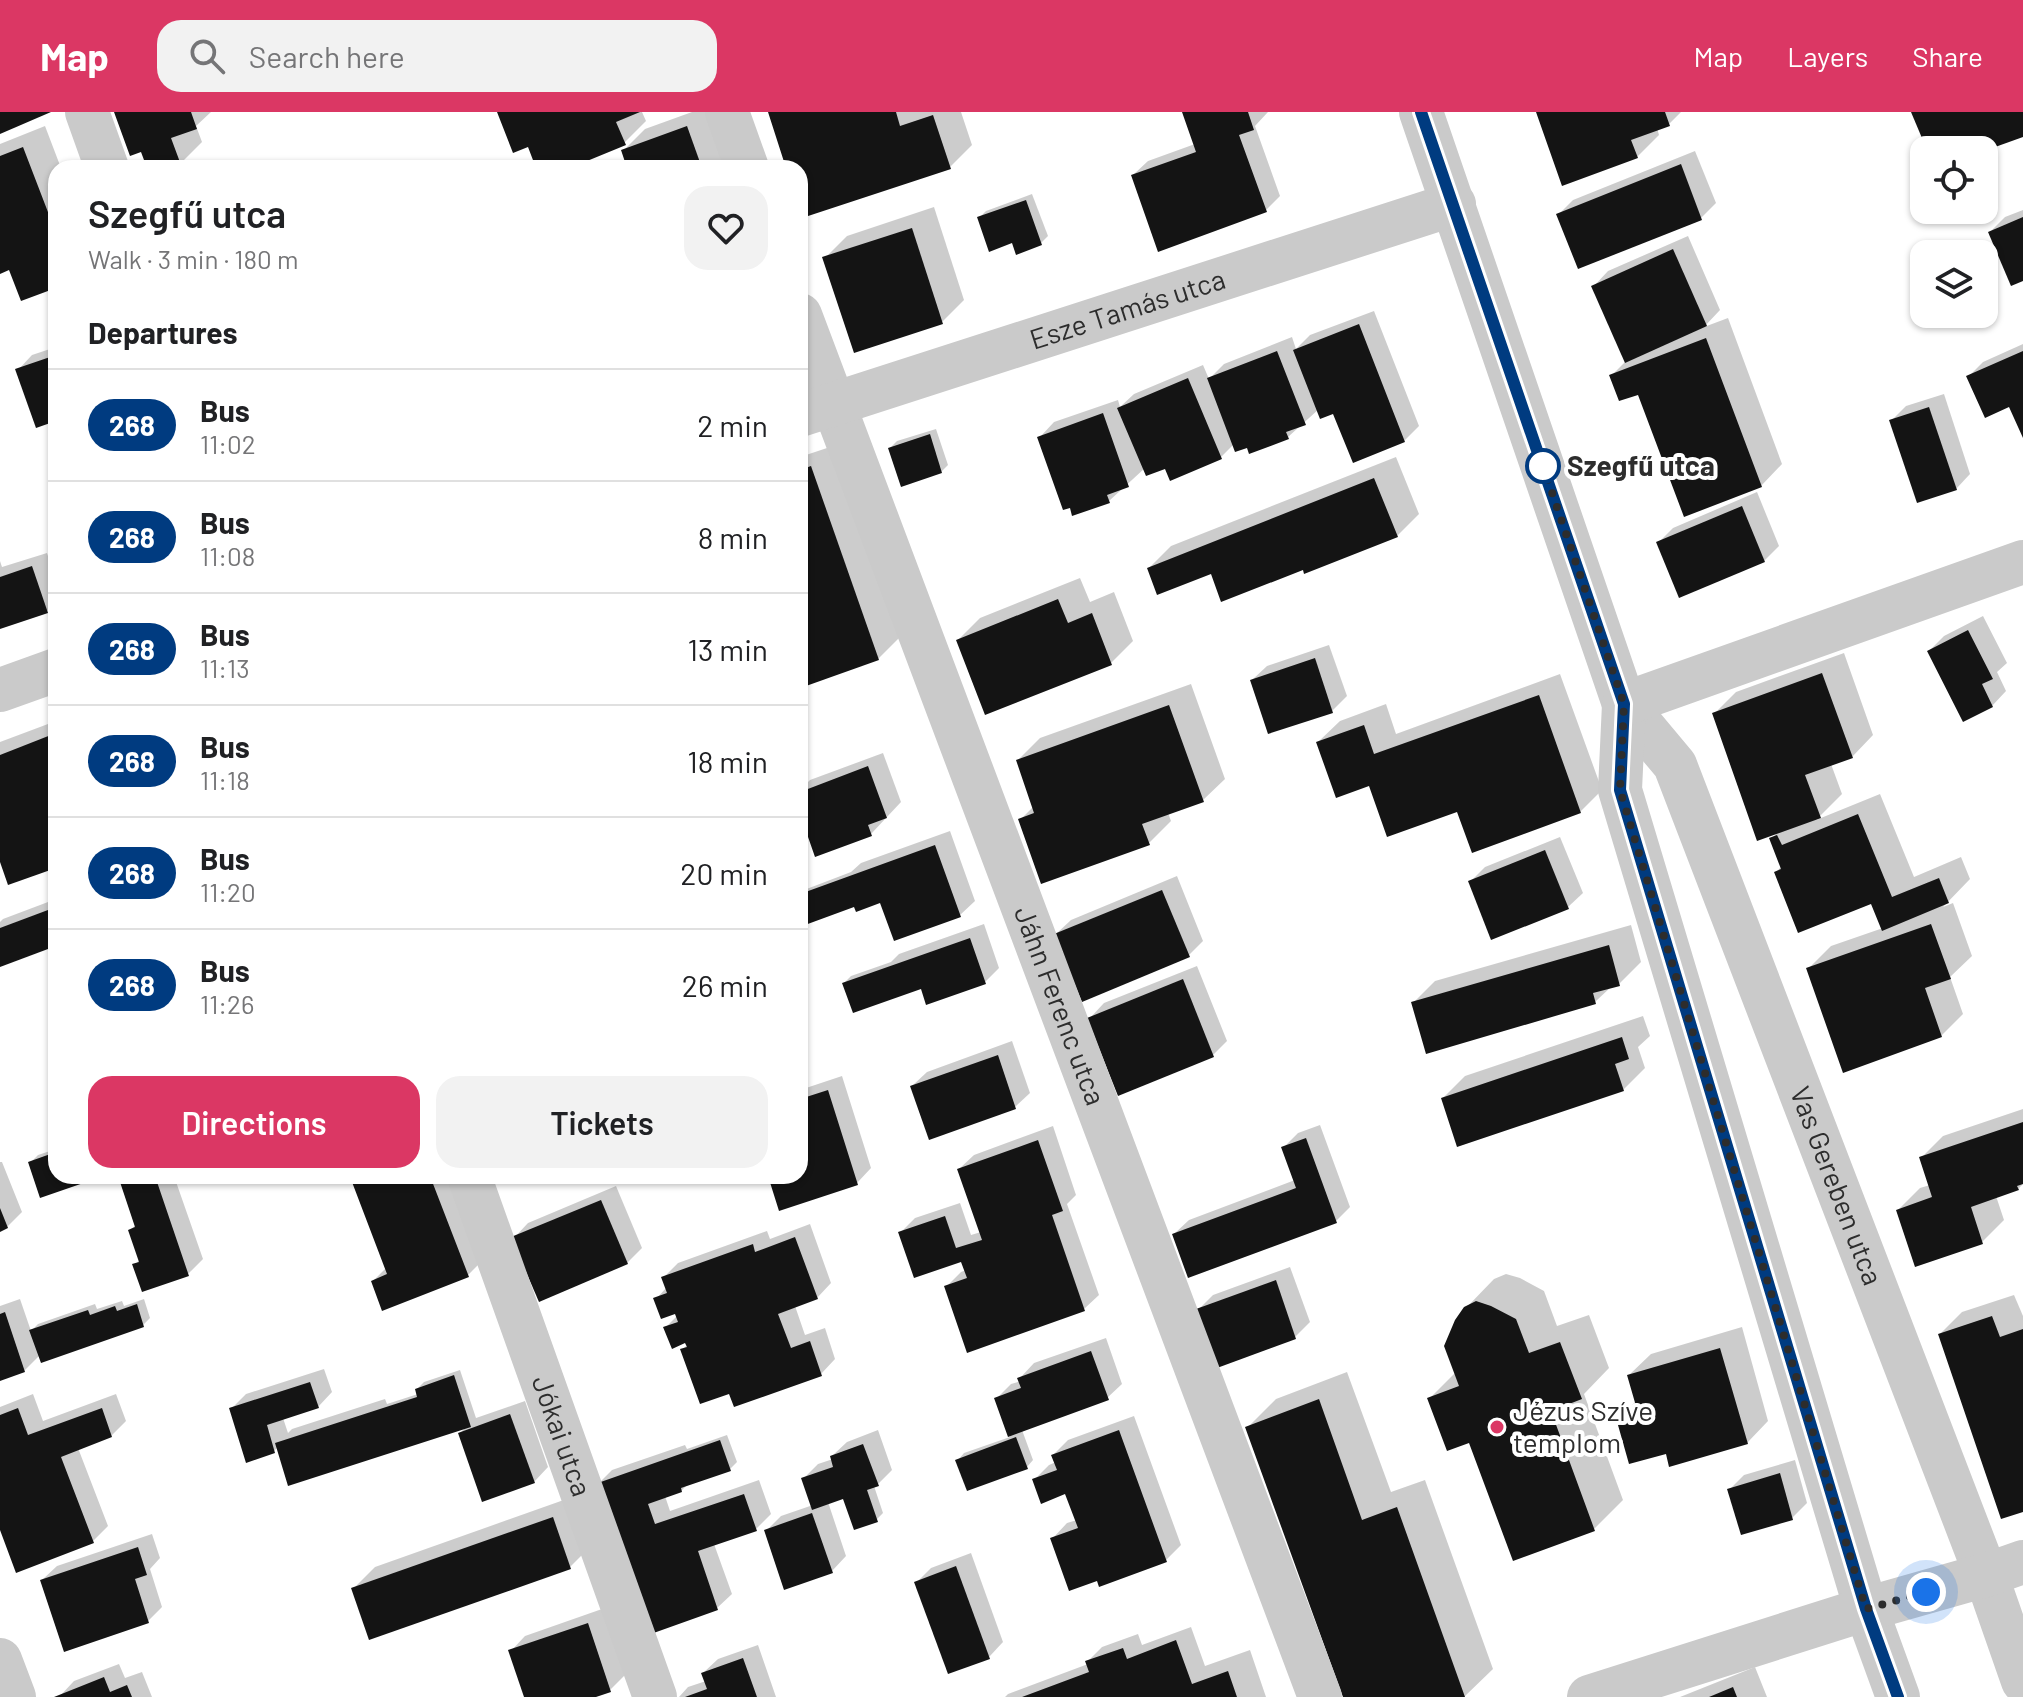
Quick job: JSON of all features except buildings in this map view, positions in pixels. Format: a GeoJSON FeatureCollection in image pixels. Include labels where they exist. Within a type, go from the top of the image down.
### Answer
{"type":"FeatureCollection","features":[{"type":"Feature","properties":{"kind":"street"},"geometry":{"type":"LineString","coordinates":[[87,112],[104,160]]}},
{"type":"Feature","properties":{"kind":"street"},"geometry":{"type":"LineString","coordinates":[[727,112],[744,160]]}},
{"type":"Feature","properties":{"kind":"street","name":"Vas Gereben utca"},"geometry":{"type":"LineString","coordinates":[[1421,112],[1624,704],[1675,765],[2004,1569],[2023,1681]]}},
{"type":"Feature","properties":{"kind":"street","name":"Esze Tamás utca"},"geometry":{"type":"LineString","coordinates":[[816,410],[1454,204]]}},
{"type":"Feature","properties":{"kind":"street","name":"Jáhn Ferenc utca"},"geometry":{"type":"LineString","coordinates":[[808,362],[816,410],[1320,1697]]}},
{"type":"Feature","properties":{"kind":"street"},"geometry":{"type":"LineString","coordinates":[[1624,704],[2023,562]]}},
{"type":"Feature","properties":{"kind":"street"},"geometry":{"type":"LineString","coordinates":[[0,690],[48,673]]}},
{"type":"Feature","properties":{"kind":"street","name":"Vas Gereben utca"},"geometry":{"type":"LineString","coordinates":[[1624,704],[1620,790],[1866,1609],[1898,1697]]}},
{"type":"Feature","properties":{"kind":"street","name":"Jókai utca"},"geometry":{"type":"LineString","coordinates":[[472,1184],[655,1697]]}},
{"type":"Feature","properties":{"kind":"street"},"geometry":{"type":"LineString","coordinates":[[1589,1697],[1866,1609],[2004,1569]]}},
{"type":"Feature","properties":{"kind":"street"},"geometry":{"type":"LineString","coordinates":[[0,1660],[14,1697]]}},
{"type":"Feature","properties":{"kind":"bus line","name":"268"},"geometry":{"type":"LineString","coordinates":[[1421,112],[1624,704],[1620,790],[1866,1609],[1898,1697]]}},
{"type":"Feature","properties":{"kind":"place","name":"Szegfű utca"},"geometry":{"type":"Point","coordinates":[1543,466]}},
{"type":"Feature","properties":{"kind":"place","name":"Jézus Szíve templom"},"geometry":{"type":"Point","coordinates":[1497,1427]}},
{"type":"Feature","properties":{"kind":"route"},"geometry":{"type":"LineString","coordinates":[[1543,466],[1624,704],[1620,790],[1866,1609],[1926,1592]]}}]}
